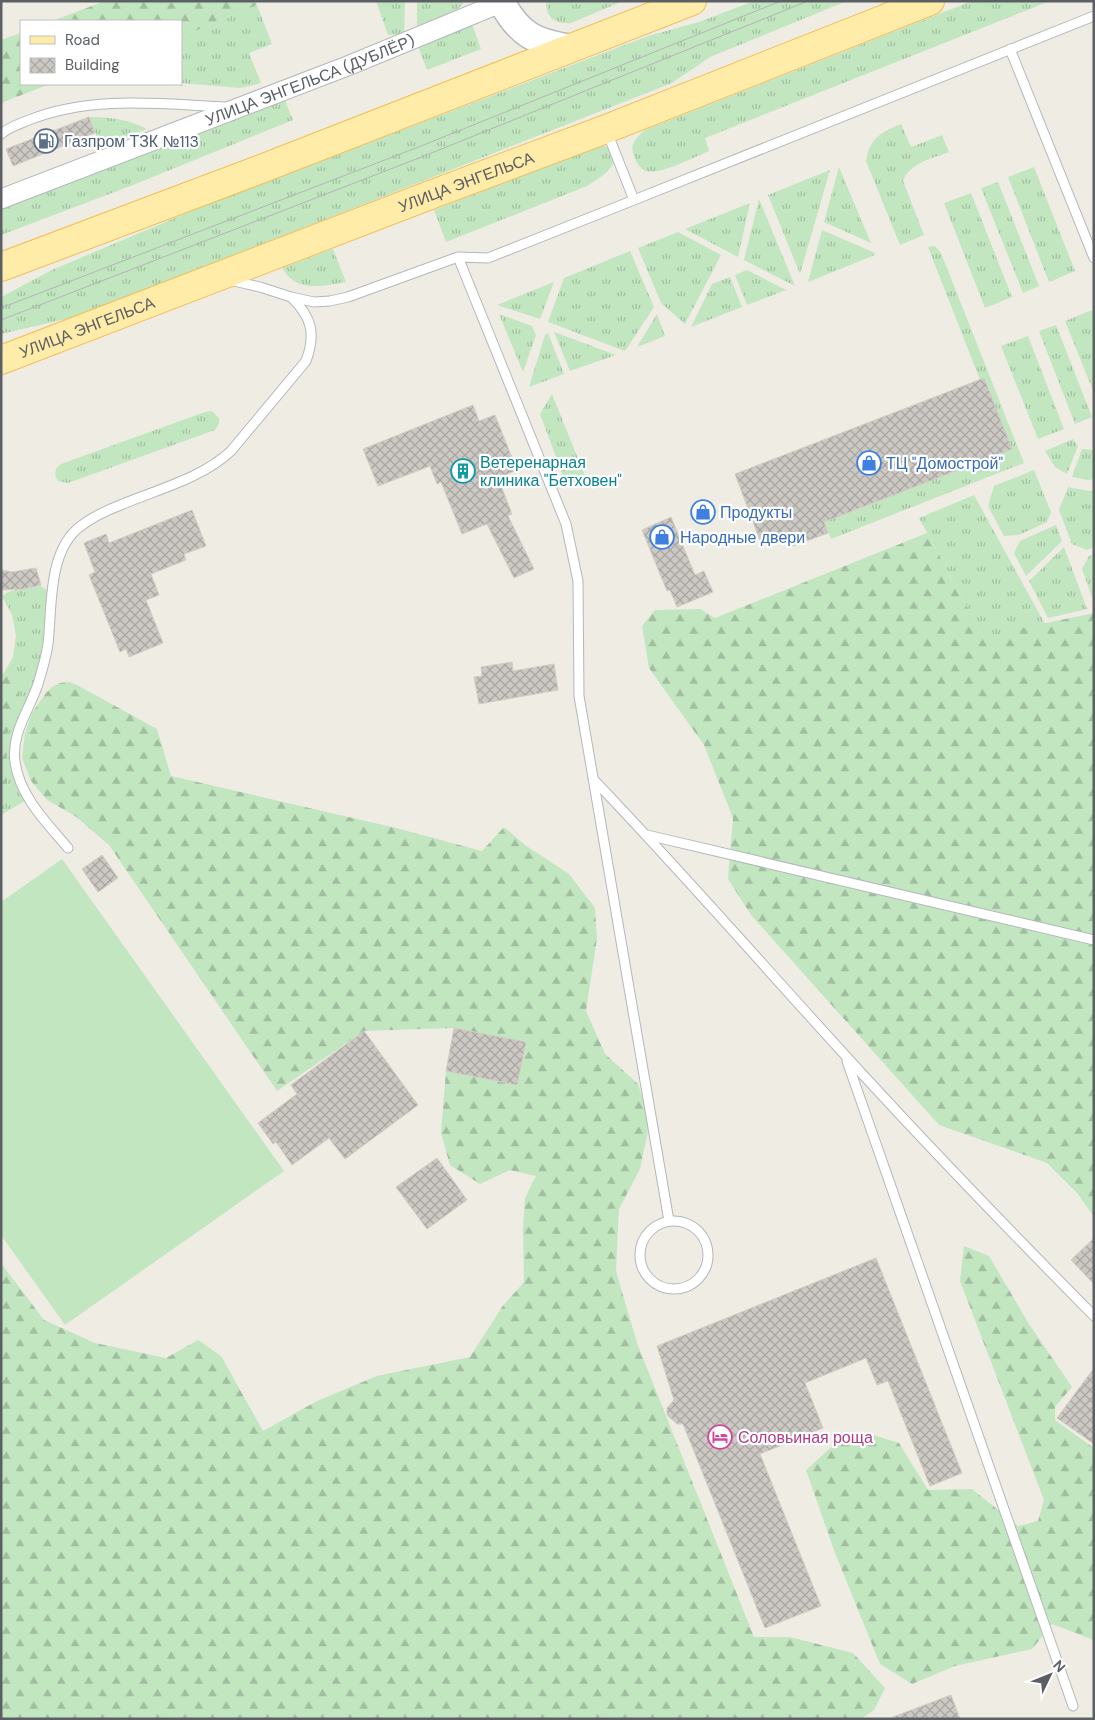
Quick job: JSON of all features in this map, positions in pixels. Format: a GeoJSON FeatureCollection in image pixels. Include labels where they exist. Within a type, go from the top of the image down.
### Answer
{"type":"FeatureCollection","features":[{"type":"Feature","properties":{"kind":"main road"},"geometry":{"type":"LineString","coordinates":[[1,267],[262,169],[692,1]]}},
{"type":"Feature","properties":{"kind":"main road","name":"УЛИЦА ЭНГЕЛЬСА"},"geometry":{"type":"LineString","coordinates":[[1,360],[606,129],[930,1]]}},
{"type":"Feature","properties":{"kind":"street"},"geometry":{"type":"LineString","coordinates":[[502,2],[513,20],[527,35],[545,43],[571,48]]}},
{"type":"Feature","properties":{"kind":"street","name":"УЛИЦА ЭНГЕЛЬСА (ДУБЛЁР)"},"geometry":{"type":"LineString","coordinates":[[1,199],[364,59],[502,2]]}},
{"type":"Feature","properties":{"kind":"lane"},"geometry":{"type":"LineString","coordinates":[[215,277],[314,302],[330,301],[348,297],[458,257],[488,258],[1094,16]]}},
{"type":"Feature","properties":{"kind":"lane"},"geometry":{"type":"LineString","coordinates":[[1010,49],[1094,258]]}},
{"type":"Feature","properties":{"kind":"lane"},"geometry":{"type":"LineString","coordinates":[[1,134],[6,129],[44,114],[76,107],[128,103],[239,107]]}},
{"type":"Feature","properties":{"kind":"lane"},"geometry":{"type":"LineString","coordinates":[[606,129],[634,200]]}},
{"type":"Feature","properties":{"kind":"lane"},"geometry":{"type":"LineString","coordinates":[[458,257],[566,524],[578,581],[579,696],[595,780],[669,1221]]}},
{"type":"Feature","properties":{"kind":"lane"},"geometry":{"type":"LineString","coordinates":[[68,848],[28,799],[20,781],[14,750],[16,734],[36,690],[43,669],[48,646],[56,568],[65,543],[76,529],[93,518],[204,471],[219,462],[231,451],[306,361],[311,347],[312,333],[308,319],[301,307],[291,297]]}},
{"type":"Feature","properties":{"kind":"lane"},"geometry":{"type":"LineString","coordinates":[[595,780],[846,1056],[1022,1244],[1094,1316]]}},
{"type":"Feature","properties":{"kind":"lane"},"geometry":{"type":"LineString","coordinates":[[647,835],[1094,940]]}},
{"type":"Feature","properties":{"kind":"lane"},"geometry":{"type":"LineString","coordinates":[[846,1056],[1073,1706]]}},
{"type":"Feature","properties":{"kind":"lane"},"geometry":{"type":"LineString","coordinates":[[669,1221],[683,1222],[699,1231],[708,1248],[706,1266],[701,1276],[685,1287],[669,1289],[651,1281],[642,1269],[639,1257],[642,1240],[652,1228],[669,1221]]}},
{"type":"Feature","properties":{"kind":"green space"},"geometry":{"type":"Polygon","coordinates":[[[105,1],[255,1],[257,5],[182,37],[182,20],[55,20],[105,1]]]}},
{"type":"Feature","properties":{"kind":"green space"},"geometry":{"type":"Polygon","coordinates":[[[376,1],[405,1],[404,34],[388,35],[376,1]]]}},
{"type":"Feature","properties":{"kind":"green space"},"geometry":{"type":"Polygon","coordinates":[[[417,1],[465,1],[449,16],[417,30],[417,1]]]}},
{"type":"Feature","properties":{"kind":"green space"},"geometry":{"type":"Polygon","coordinates":[[[547,1],[623,1],[571,23],[561,23],[550,16],[547,1]]]}},
{"type":"Feature","properties":{"kind":"green space"},"geometry":{"type":"Polygon","coordinates":[[[754,1],[847,1],[710,57],[672,83],[79,316],[1,334],[1,297],[52,270],[201,207],[648,36],[699,22],[754,1]]]}},
{"type":"Feature","properties":{"kind":"green space"},"geometry":{"type":"Polygon","coordinates":[[[972,1],[1050,1],[705,138],[709,151],[678,165],[652,172],[640,167],[636,160],[632,148],[636,139],[645,130],[972,1]]]}},
{"type":"Feature","properties":{"kind":"green space"},"geometry":{"type":"Polygon","coordinates":[[[257,5],[272,44],[249,53],[261,83],[240,88],[182,83],[182,37],[257,5]]]}},
{"type":"Feature","properties":{"kind":"green space"},"geometry":{"type":"Polygon","coordinates":[[[471,21],[481,49],[427,70],[417,43],[471,21]]]}},
{"type":"Feature","properties":{"kind":"green space"},"geometry":{"type":"Polygon","coordinates":[[[20,33],[20,85],[47,85],[1,103],[1,40],[20,33]]]}},
{"type":"Feature","properties":{"kind":"green space"},"geometry":{"type":"Polygon","coordinates":[[[284,98],[293,120],[133,185],[1,235],[1,204],[284,98]]]}},
{"type":"Feature","properties":{"kind":"green space"},"geometry":{"type":"Polygon","coordinates":[[[89,117],[119,119],[147,129],[105,144],[99,142],[89,117]]]}},
{"type":"Feature","properties":{"kind":"green space"},"geometry":{"type":"Polygon","coordinates":[[[901,124],[911,147],[942,135],[949,152],[916,165],[903,181],[924,235],[900,245],[866,161],[874,141],[882,133],[901,124]]]}},
{"type":"Feature","properties":{"kind":"green space"},"geometry":{"type":"Polygon","coordinates":[[[602,145],[609,148],[615,159],[613,164],[600,178],[587,186],[446,242],[434,210],[602,145]]]}},
{"type":"Feature","properties":{"kind":"green space"},"geometry":{"type":"Polygon","coordinates":[[[839,167],[871,243],[824,222],[839,167]]]}},
{"type":"Feature","properties":{"kind":"green space"},"geometry":{"type":"Polygon","coordinates":[[[1034,167],[1075,271],[1049,282],[1008,177],[1034,167]]]}},
{"type":"Feature","properties":{"kind":"green space"},"geometry":{"type":"Polygon","coordinates":[[[830,170],[800,274],[768,195],[830,170]]]}},
{"type":"Feature","properties":{"kind":"green space"},"geometry":{"type":"Polygon","coordinates":[[[998,182],[1039,286],[1023,293],[981,188],[998,182]]]}},
{"type":"Feature","properties":{"kind":"green space"},"geometry":{"type":"Polygon","coordinates":[[[971,193],[1012,297],[985,308],[944,203],[971,193]]]}},
{"type":"Feature","properties":{"kind":"green space"},"geometry":{"type":"Polygon","coordinates":[[[759,199],[795,286],[744,260],[759,199]]]}},
{"type":"Feature","properties":{"kind":"green space"},"geometry":{"type":"Polygon","coordinates":[[[750,203],[738,257],[685,229],[750,203]]]}},
{"type":"Feature","properties":{"kind":"green space"},"geometry":{"type":"Polygon","coordinates":[[[822,230],[875,253],[875,255],[808,282],[822,230]]]}},
{"type":"Feature","properties":{"kind":"green space"},"geometry":{"type":"Polygon","coordinates":[[[678,232],[721,255],[685,324],[661,303],[638,248],[678,232]]]}},
{"type":"Feature","properties":{"kind":"green space"},"geometry":{"type":"Polygon","coordinates":[[[935,246],[941,253],[1024,463],[831,539],[824,522],[1012,449],[984,378],[980,380],[928,247],[935,246]]]}},
{"type":"Feature","properties":{"kind":"green space"},"geometry":{"type":"Polygon","coordinates":[[[333,249],[346,282],[317,286],[302,285],[289,277],[282,268],[333,249]]]}},
{"type":"Feature","properties":{"kind":"green space"},"geometry":{"type":"Polygon","coordinates":[[[630,251],[654,307],[625,351],[548,322],[564,278],[630,251]]]}},
{"type":"Feature","properties":{"kind":"green space"},"geometry":{"type":"Polygon","coordinates":[[[747,270],[786,290],[747,305],[735,275],[747,270]]]}},
{"type":"Feature","properties":{"kind":"green space"},"geometry":{"type":"Polygon","coordinates":[[[730,277],[742,307],[691,327],[712,284],[730,277]]]}},
{"type":"Feature","properties":{"kind":"green space"},"geometry":{"type":"Polygon","coordinates":[[[554,282],[540,319],[497,305],[554,282]]]}},
{"type":"Feature","properties":{"kind":"green space"},"geometry":{"type":"Polygon","coordinates":[[[1092,310],[1094,315],[1094,393],[1065,321],[1092,310]]]}},
{"type":"Feature","properties":{"kind":"green space"},"geometry":{"type":"Polygon","coordinates":[[[499,314],[532,326],[536,335],[523,372],[499,314]]]}},
{"type":"Feature","properties":{"kind":"green space"},"geometry":{"type":"Polygon","coordinates":[[[657,314],[665,336],[637,347],[657,314]]]}},
{"type":"Feature","properties":{"kind":"green space"},"geometry":{"type":"Polygon","coordinates":[[[1056,325],[1092,417],[1075,424],[1039,331],[1056,325]]]}},
{"type":"Feature","properties":{"kind":"green space"},"geometry":{"type":"Polygon","coordinates":[[[554,332],[616,355],[570,371],[554,332]]]}},
{"type":"Feature","properties":{"kind":"green space"},"geometry":{"type":"Polygon","coordinates":[[[548,333],[564,374],[529,387],[545,335],[548,333]]]}},
{"type":"Feature","properties":{"kind":"green space"},"geometry":{"type":"Polygon","coordinates":[[[1028,336],[1064,429],[1038,439],[1001,346],[1028,336]]]}},
{"type":"Feature","properties":{"kind":"green space"},"geometry":{"type":"Polygon","coordinates":[[[552,394],[587,481],[573,484],[565,481],[540,414],[552,394]]]}},
{"type":"Feature","properties":{"kind":"green space"},"geometry":{"type":"Polygon","coordinates":[[[212,411],[219,418],[219,424],[215,430],[68,483],[58,481],[57,479],[56,470],[61,464],[212,411]]]}},
{"type":"Feature","properties":{"kind":"green space"},"geometry":{"type":"Polygon","coordinates":[[[1073,439],[1078,446],[1067,474],[1055,467],[1045,451],[1073,439]]]}},
{"type":"Feature","properties":{"kind":"green space"},"geometry":{"type":"Polygon","coordinates":[[[1082,449],[1094,450],[1094,479],[1072,477],[1082,449]]]}},
{"type":"Feature","properties":{"kind":"green space"},"geometry":{"type":"Polygon","coordinates":[[[1034,470],[1051,512],[1047,522],[1019,535],[1004,536],[988,506],[994,486],[1034,470]]]}},
{"type":"Feature","properties":{"kind":"green space"},"geometry":{"type":"Polygon","coordinates":[[[1068,487],[1089,491],[1094,490],[1094,547],[1087,550],[1072,544],[1059,510],[1068,487]]]}},
{"type":"Feature","properties":{"kind":"green space"},"geometry":{"type":"Polygon","coordinates":[[[974,495],[1045,624],[983,636],[919,518],[974,495]]]}},
{"type":"Feature","properties":{"kind":"green space"},"geometry":{"type":"Polygon","coordinates":[[[1056,525],[1062,541],[1026,576],[1014,553],[1020,541],[1056,525]]]}},
{"type":"Feature","properties":{"kind":"green space"},"geometry":{"type":"Polygon","coordinates":[[[927,533],[983,636],[1094,613],[1094,1217],[1078,1194],[1047,1163],[939,1125],[751,915],[728,879],[733,818],[704,745],[649,668],[642,626],[655,610],[700,609],[715,618],[927,533]]]}},
{"type":"Feature","properties":{"kind":"green space"},"geometry":{"type":"Polygon","coordinates":[[[1064,547],[1087,609],[1048,618],[1029,581],[1064,547]]]}},
{"type":"Feature","properties":{"kind":"green space"},"geometry":{"type":"Polygon","coordinates":[[[1094,554],[1094,603],[1082,569],[1089,556],[1094,554]]]}},
{"type":"Feature","properties":{"kind":"green space"},"geometry":{"type":"Polygon","coordinates":[[[41,586],[51,594],[47,646],[14,750],[28,799],[1,815],[1,678],[13,657],[16,636],[12,615],[2,596],[15,590],[41,586]]]}},
{"type":"Feature","properties":{"kind":"green space"},"geometry":{"type":"Polygon","coordinates":[[[1,674],[7,674],[19,688],[20,707],[9,725],[6,743],[6,791],[1,803],[1,674]]]}},
{"type":"Feature","properties":{"kind":"green space"},"geometry":{"type":"Polygon","coordinates":[[[69,682],[157,729],[171,776],[392,827],[482,851],[504,827],[525,845],[569,874],[595,908],[597,938],[586,1011],[605,1054],[638,1084],[650,1121],[640,1169],[619,1209],[616,1271],[637,1343],[754,1637],[790,1637],[853,1653],[885,1688],[874,1710],[861,1719],[1,1719],[1,1263],[44,1320],[95,1343],[166,1358],[198,1340],[221,1356],[263,1431],[317,1401],[377,1376],[470,1357],[502,1307],[524,1282],[523,1227],[525,1198],[536,1176],[510,1170],[480,1184],[450,1165],[441,1133],[446,1071],[517,1085],[525,1042],[454,1028],[364,1031],[277,1091],[109,845],[75,816],[47,800],[31,781],[22,758],[25,733],[32,713],[52,687],[60,683],[69,682]]]}},
{"type":"Feature","properties":{"kind":"green space"},"geometry":{"type":"Polygon","coordinates":[[[62,859],[284,1171],[65,1325],[1,1235],[1,902],[62,859]]]}},
{"type":"Feature","properties":{"kind":"green space"},"geometry":{"type":"Polygon","coordinates":[[[964,1246],[989,1256],[1029,1324],[1072,1387],[1055,1407],[1055,1420],[1094,1448],[1094,1640],[1052,1624],[1032,1649],[955,1666],[912,1684],[880,1664],[835,1553],[806,1470],[837,1442],[864,1432],[899,1443],[928,1490],[972,1489],[1018,1526],[1038,1521],[1044,1500],[960,1281],[964,1246]]]}},
{"type":"Feature","properties":{"kind":"building"},"geometry":{"type":"Polygon","coordinates":[[[89,117],[95,133],[13,166],[6,149],[89,117]]]}},
{"type":"Feature","properties":{"kind":"building","name":"ТЦ \"Домострой\""},"geometry":{"type":"Polygon","coordinates":[[[984,378],[1012,449],[824,522],[828,533],[793,546],[789,535],[762,546],[735,474],[984,378]]]}},
{"type":"Feature","properties":{"kind":"building"},"geometry":{"type":"Polygon","coordinates":[[[473,405],[479,421],[495,415],[517,470],[498,478],[512,514],[508,516],[534,569],[514,578],[487,524],[462,534],[441,482],[437,484],[430,466],[378,486],[363,449],[473,405]]]}},
{"type":"Feature","properties":{"kind":"building"},"geometry":{"type":"Polygon","coordinates":[[[192,510],[206,546],[184,554],[186,560],[151,574],[159,595],[146,600],[163,643],[129,657],[126,649],[120,652],[89,575],[95,572],[84,543],[106,534],[109,543],[192,510]]]}},
{"type":"Feature","properties":{"kind":"building"},"geometry":{"type":"Polygon","coordinates":[[[671,517],[695,575],[704,571],[713,592],[677,607],[670,590],[667,591],[642,530],[671,517]]]}},
{"type":"Feature","properties":{"kind":"building"},"geometry":{"type":"Polygon","coordinates":[[[36,568],[41,585],[23,589],[1,590],[1,570],[12,572],[36,568]]]}},
{"type":"Feature","properties":{"kind":"building"},"geometry":{"type":"Polygon","coordinates":[[[512,662],[513,671],[554,664],[558,690],[479,704],[474,677],[482,676],[481,667],[512,662]]]}},
{"type":"Feature","properties":{"kind":"building"},"geometry":{"type":"Polygon","coordinates":[[[102,855],[118,878],[98,892],[82,869],[102,855]]]}},
{"type":"Feature","properties":{"kind":"building"},"geometry":{"type":"Polygon","coordinates":[[[454,1028],[526,1042],[517,1085],[446,1071],[454,1028]]]}},
{"type":"Feature","properties":{"kind":"building"},"geometry":{"type":"Polygon","coordinates":[[[364,1031],[418,1105],[345,1159],[329,1138],[292,1165],[276,1142],[273,1144],[258,1123],[297,1094],[291,1085],[364,1031]]]}},
{"type":"Feature","properties":{"kind":"building"},"geometry":{"type":"Polygon","coordinates":[[[437,1158],[467,1200],[427,1229],[396,1187],[437,1158]]]}},
{"type":"Feature","properties":{"kind":"building"},"geometry":{"type":"Polygon","coordinates":[[[1094,1238],[1094,1284],[1071,1260],[1094,1238]]]}},
{"type":"Feature","properties":{"kind":"building","name":"Соловьиная роща"},"geometry":{"type":"Polygon","coordinates":[[[876,1258],[962,1473],[930,1486],[888,1381],[877,1385],[866,1358],[805,1383],[823,1428],[760,1454],[821,1606],[765,1628],[683,1424],[677,1424],[667,1415],[667,1408],[674,1400],[657,1346],[876,1258]]]}},
{"type":"Feature","properties":{"kind":"building"},"geometry":{"type":"Polygon","coordinates":[[[1094,1368],[1094,1444],[1057,1418],[1094,1368]]]}},
{"type":"Feature","properties":{"kind":"building"},"geometry":{"type":"Polygon","coordinates":[[[951,1695],[960,1719],[893,1719],[893,1717],[951,1695]]]}},
{"type":"Feature","properties":{"kind":"tram line"},"geometry":{"type":"LineString","coordinates":[[1,308],[421,146],[781,1]]}},
{"type":"Feature","properties":{"kind":"tram line"},"geometry":{"type":"LineString","coordinates":[[1,320],[424,156],[808,1]]}},
{"type":"Feature","properties":{"kind":"place","name":"Газпром ТЗК №113"},"geometry":{"type":"Point","coordinates":[46,141]}},
{"type":"Feature","properties":{"kind":"place","name":"ТЦ \"Домострой\""},"geometry":{"type":"Point","coordinates":[869,463]}},
{"type":"Feature","properties":{"kind":"place","name":"Ветеренарная клиника \"Бетховен\""},"geometry":{"type":"Point","coordinates":[463,471]}},
{"type":"Feature","properties":{"kind":"place","name":"Продукты"},"geometry":{"type":"Point","coordinates":[703,512]}},
{"type":"Feature","properties":{"kind":"place","name":"Народные двери"},"geometry":{"type":"Point","coordinates":[662,537]}},
{"type":"Feature","properties":{"kind":"place","name":"Соловьиная роща"},"geometry":{"type":"Point","coordinates":[720,1437]}}]}
